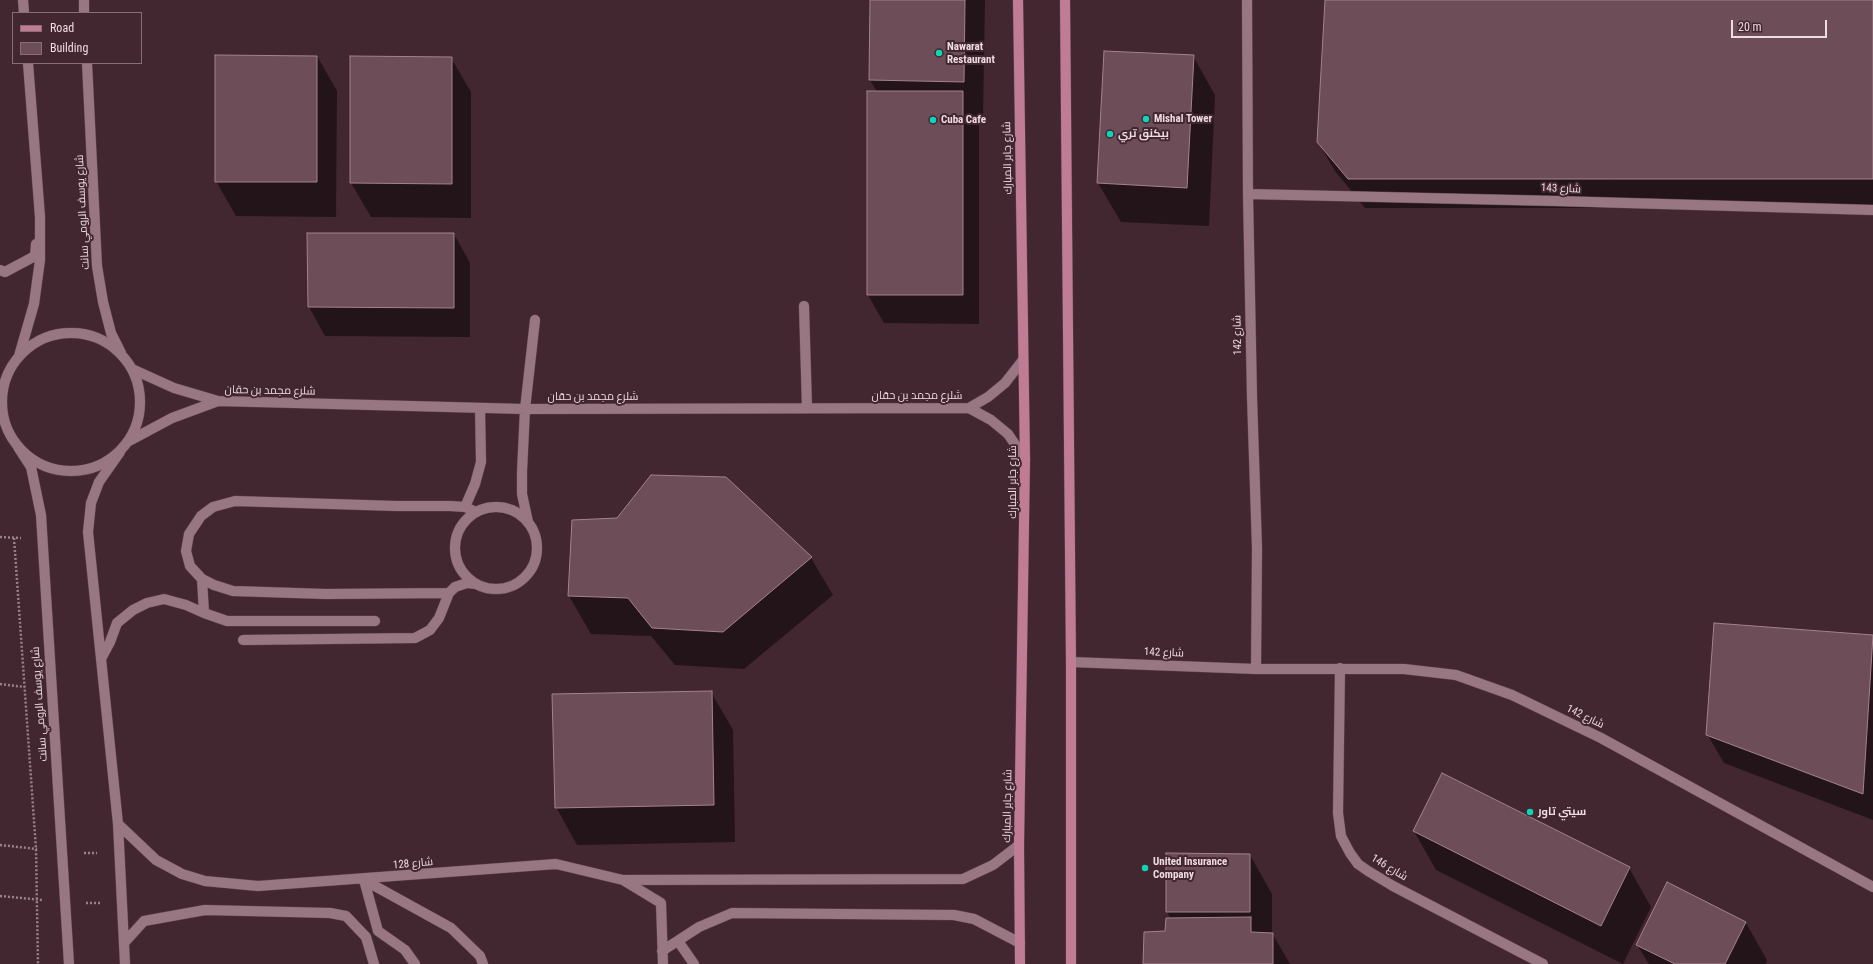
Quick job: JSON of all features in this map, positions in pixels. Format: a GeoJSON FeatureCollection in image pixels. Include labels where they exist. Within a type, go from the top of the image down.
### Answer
{"type":"FeatureCollection","features":[{"type":"Feature","properties":{"kind":"main road","name":"شارع جابر المبارك"},"geometry":{"type":"LineString","coordinates":[[1018,0],[1025,459],[1019,845],[1020,964]]}},
{"type":"Feature","properties":{"kind":"main road"},"geometry":{"type":"LineString","coordinates":[[1065,0],[1071,662],[1071,964]]}},
{"type":"Feature","properties":{"kind":"street"},"geometry":{"type":"LineString","coordinates":[[23,0],[24,12]]}},
{"type":"Feature","properties":{"kind":"street"},"geometry":{"type":"LineString","coordinates":[[84,0],[84,12]]}},
{"type":"Feature","properties":{"kind":"street","name":"شارع 142"},"geometry":{"type":"LineString","coordinates":[[1247,0],[1248,194],[1252,397],[1258,548],[1256,669]]}},
{"type":"Feature","properties":{"kind":"street"},"geometry":{"type":"LineString","coordinates":[[19,356],[34,304],[40,260],[40,217],[28,64]]}},
{"type":"Feature","properties":{"kind":"street","name":"شارع يوسف الرومي سانت"},"geometry":{"type":"LineString","coordinates":[[87,64],[97,266],[111,332],[123,357]]}},
{"type":"Feature","properties":{"kind":"street","name":"شارع 143"},"geometry":{"type":"LineString","coordinates":[[1248,194],[1873,210]]}},
{"type":"Feature","properties":{"kind":"street"},"geometry":{"type":"LineString","coordinates":[[0,270],[5,272],[35,256],[40,217]]}},
{"type":"Feature","properties":{"kind":"street"},"geometry":{"type":"LineString","coordinates":[[804,306],[807,408]]}},
{"type":"Feature","properties":{"kind":"street"},"geometry":{"type":"LineString","coordinates":[[528,522],[517,513],[504,508],[490,508],[476,512],[465,522],[458,534],[455,548],[457,562],[465,575],[476,584],[490,589],[504,589],[517,584],[528,575],[535,563],[537,549],[535,535],[528,522],[522,494],[525,409],[535,320]]}},
{"type":"Feature","properties":{"kind":"street"},"geometry":{"type":"LineString","coordinates":[[120,452],[101,465],[90,469],[68,471],[46,467],[26,455],[18,447],[10,435],[4,418],[2,401],[6,378],[11,367],[19,356],[30,346],[42,339],[56,334],[86,334],[99,339],[112,347],[123,357],[132,369],[139,387],[140,406],[137,425],[128,441],[99,482],[91,504],[88,518],[88,532],[118,824],[125,964]]}},
{"type":"Feature","properties":{"kind":"street","name":"شلرع مجمد بن حقان"},"geometry":{"type":"LineString","coordinates":[[969,408],[988,397],[1005,382],[1023,360]]}},
{"type":"Feature","properties":{"kind":"street"},"geometry":{"type":"LineString","coordinates":[[0,376],[11,367]]}},
{"type":"Feature","properties":{"kind":"street","name":"شلرع مجمد بن حقان"},"geometry":{"type":"LineString","coordinates":[[132,369],[174,388],[218,401],[525,409],[969,408],[991,420],[1008,434],[1025,459]]}},
{"type":"Feature","properties":{"kind":"street","name":"شلرع مجمد بن حقان"},"geometry":{"type":"LineString","coordinates":[[128,441],[172,418],[218,401]]}},
{"type":"Feature","properties":{"kind":"street"},"geometry":{"type":"LineString","coordinates":[[465,507],[475,484],[481,462],[480,408]]}},
{"type":"Feature","properties":{"kind":"street"},"geometry":{"type":"LineString","coordinates":[[0,429],[10,435]]}},
{"type":"Feature","properties":{"kind":"street","name":"شارع يوسف الرومي سانت"},"geometry":{"type":"LineString","coordinates":[[18,447],[31,467],[41,515],[69,964]]}},
{"type":"Feature","properties":{"kind":"street"},"geometry":{"type":"LineString","coordinates":[[450,593],[246,593],[233,591],[214,585],[202,579],[190,566],[186,551],[189,534],[201,516],[213,507],[235,501],[465,507],[476,512]]}},
{"type":"Feature","properties":{"kind":"street"},"geometry":{"type":"LineString","coordinates":[[202,579],[204,614]]}},
{"type":"Feature","properties":{"kind":"street"},"geometry":{"type":"LineString","coordinates":[[243,640],[415,638],[430,630],[439,618],[450,593],[460,585],[476,584]]}},
{"type":"Feature","properties":{"kind":"street"},"geometry":{"type":"LineString","coordinates":[[101,659],[110,642],[117,623],[133,610],[147,603],[164,599],[186,605],[204,614],[227,621],[375,622]]}},
{"type":"Feature","properties":{"kind":"street","name":"شارع 142"},"geometry":{"type":"LineString","coordinates":[[1071,662],[1256,669],[1404,669],[1456,675],[1512,695],[1601,738],[1873,887]]}},
{"type":"Feature","properties":{"kind":"street","name":"شارع 146"},"geometry":{"type":"LineString","coordinates":[[1340,668],[1338,813],[1341,836],[1350,853],[1358,864],[1387,882],[1543,964]]}},
{"type":"Feature","properties":{"kind":"street","name":"شارع 128"},"geometry":{"type":"LineString","coordinates":[[118,824],[156,860],[182,874],[205,881],[258,886],[364,880],[556,864],[623,880],[661,903],[663,964]]}},
{"type":"Feature","properties":{"kind":"street"},"geometry":{"type":"LineString","coordinates":[[623,880],[963,879],[993,865],[1019,845]]}},
{"type":"Feature","properties":{"kind":"street"},"geometry":{"type":"LineString","coordinates":[[364,880],[378,931],[405,950],[415,964]]}},
{"type":"Feature","properties":{"kind":"street"},"geometry":{"type":"LineString","coordinates":[[364,880],[451,928],[480,956],[483,964]]}},
{"type":"Feature","properties":{"kind":"street"},"geometry":{"type":"LineString","coordinates":[[124,943],[144,921],[205,910],[330,913],[346,916],[366,937],[374,964]]}},
{"type":"Feature","properties":{"kind":"street"},"geometry":{"type":"LineString","coordinates":[[662,951],[699,927],[732,913],[954,915],[974,919],[1020,943]]}},
{"type":"Feature","properties":{"kind":"street"},"geometry":{"type":"LineString","coordinates":[[678,941],[694,964]]}},
{"type":"Feature","properties":{"kind":"path"},"geometry":{"type":"LineString","coordinates":[[14,538],[36,849],[38,964]]}},
{"type":"Feature","properties":{"kind":"building"},"geometry":{"type":"Polygon","coordinates":[[[870,0],[965,0],[964,82],[869,80],[870,0]]]}},
{"type":"Feature","properties":{"kind":"building"},"geometry":{"type":"Polygon","coordinates":[[[1325,0],[1873,0],[1873,179],[1348,179],[1317,142],[1325,0]]]}},
{"type":"Feature","properties":{"kind":"building","name":"Mishal Tower"},"geometry":{"type":"Polygon","coordinates":[[[1104,51],[1194,55],[1187,188],[1097,183],[1104,51]]]}},
{"type":"Feature","properties":{"kind":"building"},"geometry":{"type":"Polygon","coordinates":[[[215,55],[317,56],[317,182],[215,182],[215,55]]]}},
{"type":"Feature","properties":{"kind":"building"},"geometry":{"type":"Polygon","coordinates":[[[350,56],[452,57],[452,184],[350,183],[350,56]]]}},
{"type":"Feature","properties":{"kind":"building"},"geometry":{"type":"Polygon","coordinates":[[[867,91],[963,91],[963,295],[867,295],[867,91]]]}},
{"type":"Feature","properties":{"kind":"building"},"geometry":{"type":"Polygon","coordinates":[[[307,233],[454,233],[454,308],[308,307],[307,233]]]}},
{"type":"Feature","properties":{"kind":"building"},"geometry":{"type":"Polygon","coordinates":[[[651,475],[726,477],[812,557],[723,632],[652,628],[628,598],[568,596],[572,520],[617,518],[651,475]]]}},
{"type":"Feature","properties":{"kind":"building"},"geometry":{"type":"Polygon","coordinates":[[[1714,623],[1873,635],[1863,794],[1706,735],[1714,623]]]}},
{"type":"Feature","properties":{"kind":"building"},"geometry":{"type":"Polygon","coordinates":[[[712,691],[714,805],[555,808],[552,694],[712,691]]]}},
{"type":"Feature","properties":{"kind":"building"},"geometry":{"type":"Polygon","coordinates":[[[1442,773],[1630,867],[1601,926],[1413,831],[1442,773]]]}},
{"type":"Feature","properties":{"kind":"building"},"geometry":{"type":"Polygon","coordinates":[[[1166,853],[1250,854],[1250,912],[1166,912],[1166,853]]]}},
{"type":"Feature","properties":{"kind":"building"},"geometry":{"type":"Polygon","coordinates":[[[1667,882],[1746,922],[1725,964],[1675,964],[1636,945],[1667,882]]]}},
{"type":"Feature","properties":{"kind":"building"},"geometry":{"type":"Polygon","coordinates":[[[1251,917],[1251,932],[1273,933],[1273,964],[1143,964],[1144,932],[1165,931],[1166,918],[1251,917]]]}},
{"type":"Feature","properties":{"kind":"place","name":"Nawarat Restaurant"},"geometry":{"type":"Point","coordinates":[939,53]}},
{"type":"Feature","properties":{"kind":"place","name":"Mishal Tower"},"geometry":{"type":"Point","coordinates":[1146,119]}},
{"type":"Feature","properties":{"kind":"place","name":"Cuba Cafe"},"geometry":{"type":"Point","coordinates":[933,120]}},
{"type":"Feature","properties":{"kind":"place","name":"بيكنق تري"},"geometry":{"type":"Point","coordinates":[1110,134]}},
{"type":"Feature","properties":{"kind":"place","name":"سيتي تاور"},"geometry":{"type":"Point","coordinates":[1530,812]}},
{"type":"Feature","properties":{"kind":"place","name":"United Insurance Company"},"geometry":{"type":"Point","coordinates":[1145,868]}}]}
